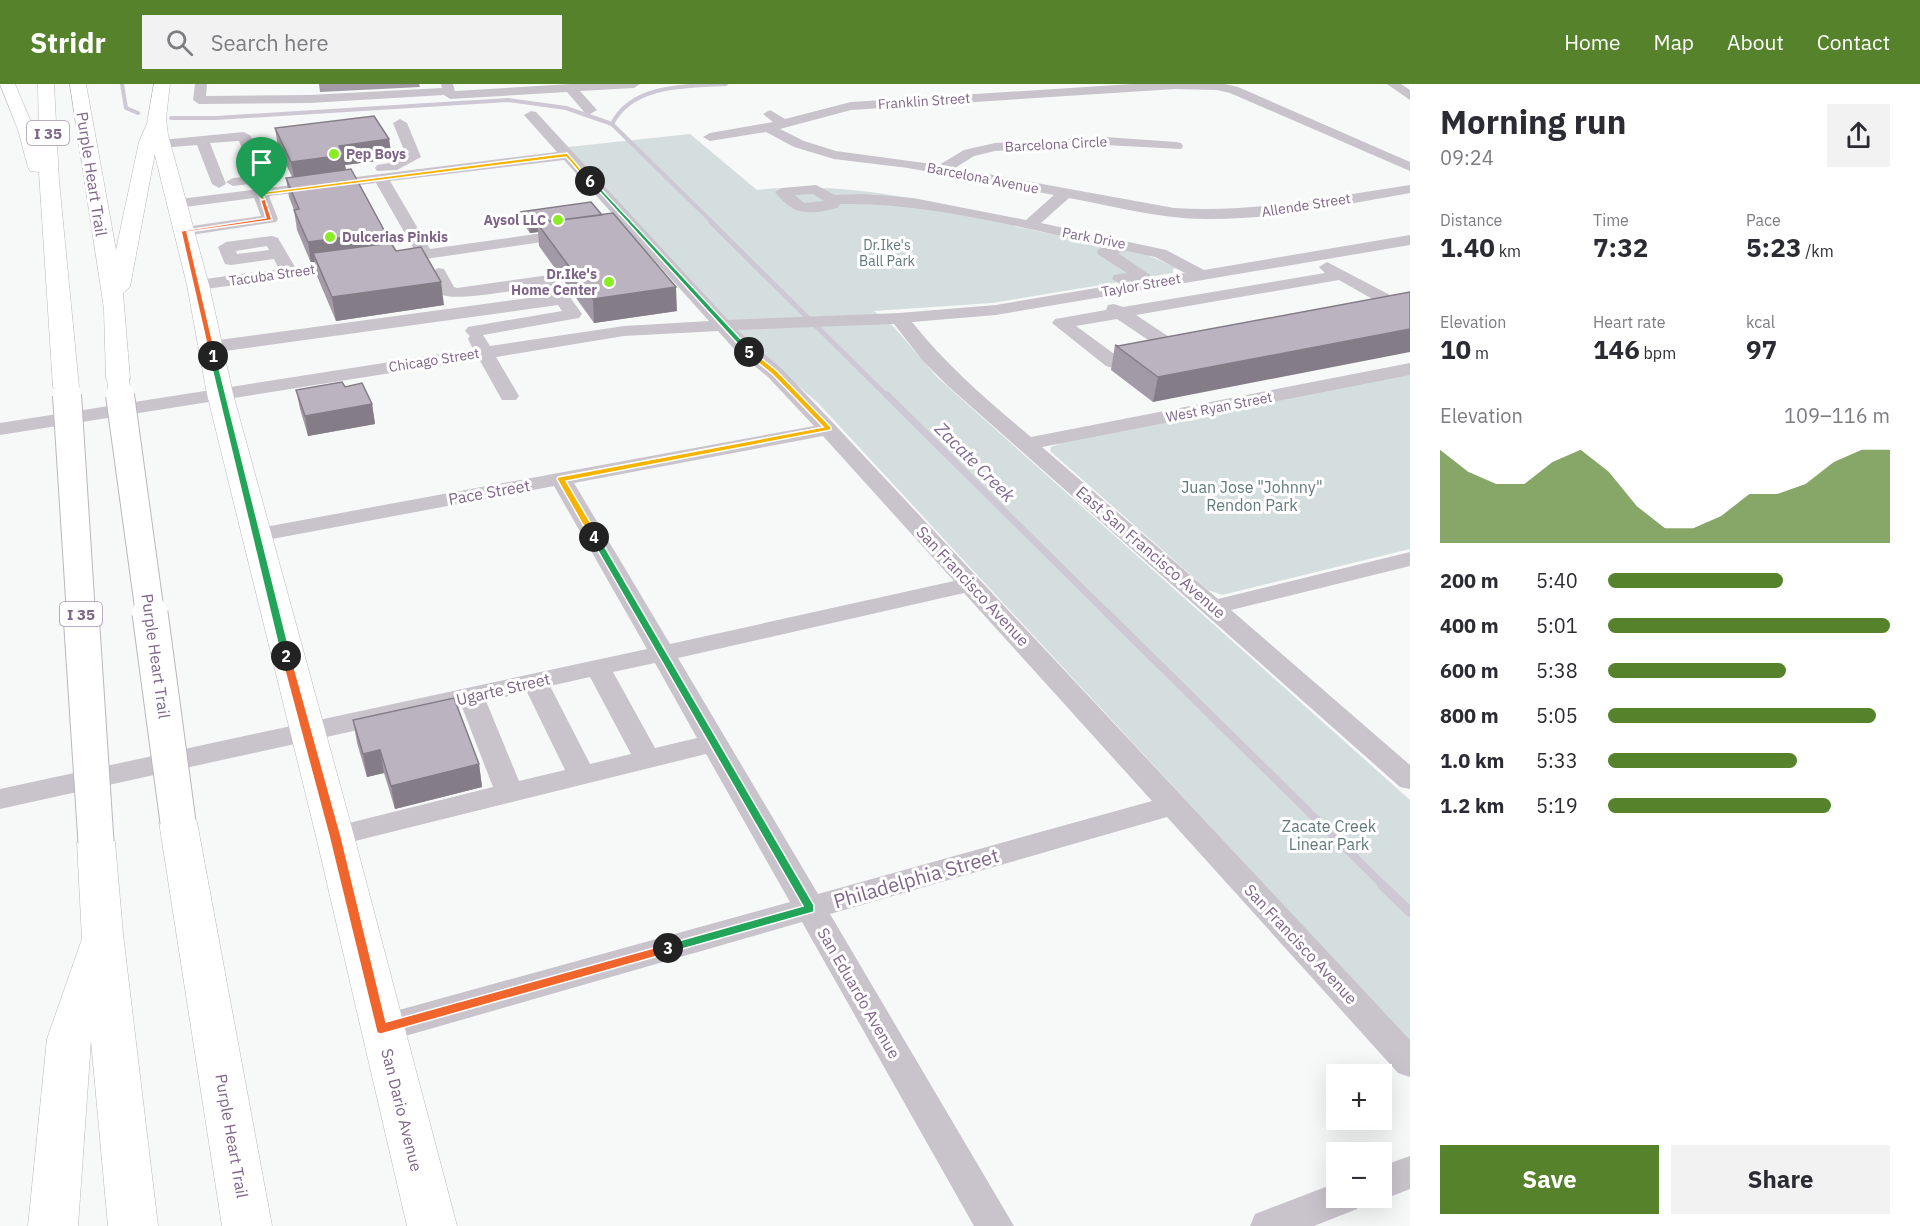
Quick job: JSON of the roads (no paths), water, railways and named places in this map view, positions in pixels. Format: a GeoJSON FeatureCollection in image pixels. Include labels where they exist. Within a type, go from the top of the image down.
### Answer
{"type":"FeatureCollection","features":[{"type":"Feature","properties":{"kind":"main road"},"geometry":{"type":"LineString","coordinates":[[7,84],[27,130],[35,165],[50,181]]}},
{"type":"Feature","properties":{"kind":"main road","name":"I 35"},"geometry":{"type":"LineString","coordinates":[[46,84],[50,181],[102,934],[133,1226]]}},
{"type":"Feature","properties":{"kind":"main road","name":"Purple Heart Trail"},"geometry":{"type":"LineString","coordinates":[[78,84],[115,309],[118,379],[178,822],[247,1226]]}},
{"type":"Feature","properties":{"kind":"main road","name":"San Dario Avenue"},"geometry":{"type":"LineString","coordinates":[[162,84],[157,118],[161,144],[198,285],[220,394],[306,733],[335,836],[381,1029],[432,1226]]}},
{"type":"Feature","properties":{"kind":"main road"},"geometry":{"type":"LineString","coordinates":[[115,309],[148,142],[157,118]]}},
{"type":"Feature","properties":{"kind":"main road"},"geometry":{"type":"LineString","coordinates":[[53,1226],[69,1039],[102,934]]}},
{"type":"Feature","properties":{"kind":"street"},"geometry":{"type":"LineString","coordinates":[[201,84],[199,100],[310,99],[449,90],[571,88],[634,84]]}},
{"type":"Feature","properties":{"kind":"street"},"geometry":{"type":"LineString","coordinates":[[310,84],[310,99]]}},
{"type":"Feature","properties":{"kind":"street"},"geometry":{"type":"LineString","coordinates":[[1393,84],[1410,96]]}},
{"type":"Feature","properties":{"kind":"street","name":"Franklin Street"},"geometry":{"type":"LineString","coordinates":[[710,137],[769,121],[783,124],[851,106],[1175,85],[1217,86],[1250,95],[1410,166]]}},
{"type":"Feature","properties":{"kind":"street"},"geometry":{"type":"LineString","coordinates":[[571,88],[590,110]]}},
{"type":"Feature","properties":{"kind":"street","name":"San Francisco Avenue"},"geometry":{"type":"LineString","coordinates":[[531,115],[631,226],[734,324],[741,345],[775,373],[828,429],[1410,1063]]}},
{"type":"Feature","properties":{"kind":"street","name":"Barcelona Avenue"},"geometry":{"type":"LineString","coordinates":[[769,121],[815,150],[1201,215]]}},
{"type":"Feature","properties":{"kind":"street"},"geometry":{"type":"LineString","coordinates":[[175,196],[219,184],[261,186],[276,181],[392,167],[414,157],[400,123]]}},
{"type":"Feature","properties":{"kind":"street"},"geometry":{"type":"LineString","coordinates":[[161,144],[244,136],[270,219],[184,231]]}},
{"type":"Feature","properties":{"kind":"street"},"geometry":{"type":"LineString","coordinates":[[202,140],[219,184]]}},
{"type":"Feature","properties":{"kind":"street","name":"Barcelona Circle"},"geometry":{"type":"LineString","coordinates":[[942,170],[969,153],[995,147],[1105,141],[1176,146]]}},
{"type":"Feature","properties":{"kind":"street"},"geometry":{"type":"LineString","coordinates":[[175,196],[261,186],[381,178],[567,155]]}},
{"type":"Feature","properties":{"kind":"street"},"geometry":{"type":"LineString","coordinates":[[381,178],[425,254]]}},
{"type":"Feature","properties":{"kind":"street","name":"Allende Street"},"geometry":{"type":"LineString","coordinates":[[1201,215],[1249,214],[1410,189]]}},
{"type":"Feature","properties":{"kind":"street","name":"Park Drive"},"geometry":{"type":"LineString","coordinates":[[1029,225],[1066,193]]}},
{"type":"Feature","properties":{"kind":"street"},"geometry":{"type":"LineString","coordinates":[[832,200],[913,202],[1029,225]]}},
{"type":"Feature","properties":{"kind":"street"},"geometry":{"type":"LineString","coordinates":[[221,206],[224,225]]}},
{"type":"Feature","properties":{"kind":"street","name":"Park Drive"},"geometry":{"type":"LineString","coordinates":[[1029,225],[1160,253],[1201,275]]}},
{"type":"Feature","properties":{"kind":"street"},"geometry":{"type":"LineString","coordinates":[[608,229],[631,226]]}},
{"type":"Feature","properties":{"kind":"street","name":"Tacuba Street"},"geometry":{"type":"LineString","coordinates":[[198,285],[585,232]]}},
{"type":"Feature","properties":{"kind":"street","name":"Taylor Street"},"geometry":{"type":"LineString","coordinates":[[871,319],[996,310],[1410,240]]}},
{"type":"Feature","properties":{"kind":"street"},"geometry":{"type":"LineString","coordinates":[[248,278],[239,259],[231,260],[226,248],[272,241],[290,273]]}},
{"type":"Feature","properties":{"kind":"street"},"geometry":{"type":"LineString","coordinates":[[972,301],[1025,295],[1142,275],[1106,252],[1129,246]]}},
{"type":"Feature","properties":{"kind":"street"},"geometry":{"type":"LineString","coordinates":[[1308,257],[1406,309]]}},
{"type":"Feature","properties":{"kind":"street"},"geometry":{"type":"LineString","coordinates":[[438,273],[447,290],[456,293],[549,280],[573,314],[474,331]]}},
{"type":"Feature","properties":{"kind":"street"},"geometry":{"type":"LineString","coordinates":[[1198,346],[1113,362],[1061,323],[1341,275]]}},
{"type":"Feature","properties":{"kind":"street"},"geometry":{"type":"LineString","coordinates":[[456,293],[484,352],[509,396]]}},
{"type":"Feature","properties":{"kind":"street"},"geometry":{"type":"LineString","coordinates":[[1092,294],[1176,350]]}},
{"type":"Feature","properties":{"kind":"street"},"geometry":{"type":"LineString","coordinates":[[211,347],[562,299]]}},
{"type":"Feature","properties":{"kind":"street"},"geometry":{"type":"LineString","coordinates":[[1380,314],[1406,309]]}},
{"type":"Feature","properties":{"kind":"street","name":"East San Francisco Avenue"},"geometry":{"type":"LineString","coordinates":[[899,318],[930,357],[955,382],[1410,780]]}},
{"type":"Feature","properties":{"kind":"street","name":"Chicago Street"},"geometry":{"type":"LineString","coordinates":[[0,429],[624,331],[871,319]]}},
{"type":"Feature","properties":{"kind":"street","name":"West Ryan Street"},"geometry":{"type":"LineString","coordinates":[[1028,444],[1410,369]]}},
{"type":"Feature","properties":{"kind":"street","name":"Pace Street"},"geometry":{"type":"LineString","coordinates":[[256,535],[828,429]]}},
{"type":"Feature","properties":{"kind":"street","name":"San Eduardo Avenue"},"geometry":{"type":"LineString","coordinates":[[561,479],[995,1226]]}},
{"type":"Feature","properties":{"kind":"street"},"geometry":{"type":"LineString","coordinates":[[1214,607],[1410,559]]}},
{"type":"Feature","properties":{"kind":"street","name":"Ugarte Street"},"geometry":{"type":"LineString","coordinates":[[0,799],[971,584]]}},
{"type":"Feature","properties":{"kind":"street"},"geometry":{"type":"LineString","coordinates":[[598,668],[647,759]]}},
{"type":"Feature","properties":{"kind":"street"},"geometry":{"type":"LineString","coordinates":[[535,682],[581,775]]}},
{"type":"Feature","properties":{"kind":"street"},"geometry":{"type":"LineString","coordinates":[[471,696],[510,793]]}},
{"type":"Feature","properties":{"kind":"street"},"geometry":{"type":"LineString","coordinates":[[335,836],[714,743]]}},
{"type":"Feature","properties":{"kind":"street","name":"Philadelphia Street"},"geometry":{"type":"LineString","coordinates":[[381,1029],[1173,805]]}},
{"type":"Feature","properties":{"kind":"street"},"geometry":{"type":"LineString","coordinates":[[1392,1179],[1410,1172]]}},
{"type":"Feature","properties":{"kind":"street"},"geometry":{"type":"LineString","coordinates":[[1269,1226],[1326,1204]]}},
{"type":"Feature","properties":{"kind":"waterway"},"geometry":{"type":"LineString","coordinates":[[122,84],[126,108],[138,113]]}},
{"type":"Feature","properties":{"kind":"waterway","name":"Zacate Creek"},"geometry":{"type":"LineString","coordinates":[[612,124],[621,111],[633,101],[647,94],[678,87],[726,84]]}},
{"type":"Feature","properties":{"kind":"waterway"},"geometry":{"type":"LineString","coordinates":[[171,118],[216,118],[508,100],[566,108],[612,124]]}},
{"type":"Feature","properties":{"kind":"waterway","name":"Zacate Creek"},"geometry":{"type":"LineString","coordinates":[[612,124],[713,223]]}},
{"type":"Feature","properties":{"kind":"waterway","name":"Zacate Creek"},"geometry":{"type":"LineString","coordinates":[[711,222],[888,397]]}},
{"type":"Feature","properties":{"kind":"waterway","name":"Zacate Creek"},"geometry":{"type":"LineString","coordinates":[[887,395],[1108,614]]}},
{"type":"Feature","properties":{"kind":"waterway","name":"Zacate Creek"},"geometry":{"type":"LineString","coordinates":[[1107,613],[1384,886]]}},
{"type":"Feature","properties":{"kind":"waterway","name":"Zacate Creek"},"geometry":{"type":"LineString","coordinates":[[1382,885],[1410,912]]}},
{"type":"Feature","properties":{"kind":"place","name":"Pep Boys"},"geometry":{"type":"Point","coordinates":[334,154]}},
{"type":"Feature","properties":{"kind":"place","name":"Aysol LLC"},"geometry":{"type":"Point","coordinates":[558,220]}},
{"type":"Feature","properties":{"kind":"place","name":"Dulcerias Pinkis"},"geometry":{"type":"Point","coordinates":[330,237]}},
{"type":"Feature","properties":{"kind":"place","name":"Dr.Ike's Home Center"},"geometry":{"type":"Point","coordinates":[609,282]}},
{"type":"Feature","properties":{"kind":"park label","name":"Dr.Ike's Ball Park"},"geometry":{"type":"Point","coordinates":[887,254]}},
{"type":"Feature","properties":{"kind":"park label","name":"Juan Jose \"Johnny\" Rendon Park"},"geometry":{"type":"Point","coordinates":[1252,496]}},
{"type":"Feature","properties":{"kind":"park label","name":"Zacate Creek Linear Park"},"geometry":{"type":"Point","coordinates":[1329,835]}}]}
